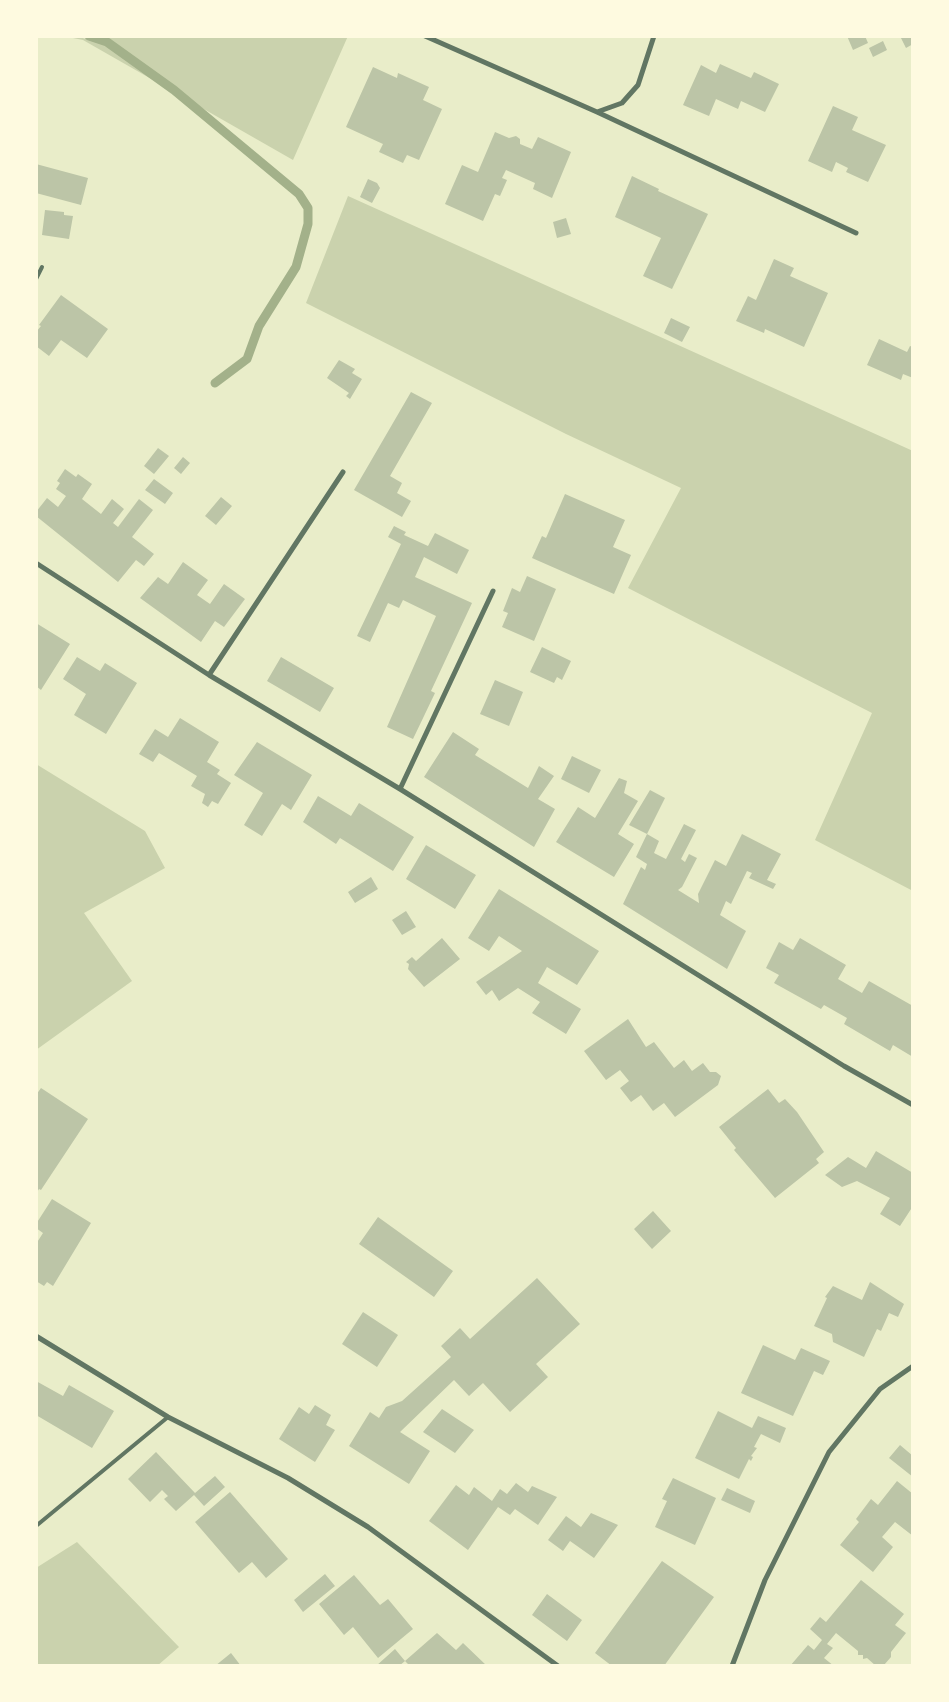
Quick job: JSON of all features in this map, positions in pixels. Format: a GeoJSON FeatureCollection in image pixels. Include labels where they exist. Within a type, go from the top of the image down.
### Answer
{"type":"FeatureCollection","features":[{"type":"Feature","properties":{"kind":"street"},"geometry":{"type":"LineString","coordinates":[[425,36],[597,112],[856,233]]}},
{"type":"Feature","properties":{"kind":"street"},"geometry":{"type":"LineString","coordinates":[[597,112],[622,103],[638,85],[654,36]]}},
{"type":"Feature","properties":{"kind":"street"},"geometry":{"type":"LineString","coordinates":[[209,674],[343,472]]}},
{"type":"Feature","properties":{"kind":"street"},"geometry":{"type":"LineString","coordinates":[[36,564],[209,674],[400,790],[836,1061],[913,1105]]}},
{"type":"Feature","properties":{"kind":"street"},"geometry":{"type":"LineString","coordinates":[[400,790],[493,591]]}},
{"type":"Feature","properties":{"kind":"street"},"geometry":{"type":"LineString","coordinates":[[36,1336],[168,1417],[288,1478],[368,1526],[558,1666]]}},
{"type":"Feature","properties":{"kind":"street"},"geometry":{"type":"LineString","coordinates":[[732,1666],[765,1580],[829,1452],[880,1389],[913,1366]]}},
{"type":"Feature","properties":{"kind":"lane"},"geometry":{"type":"LineString","coordinates":[[36,279],[42,267]]}},
{"type":"Feature","properties":{"kind":"lane"},"geometry":{"type":"LineString","coordinates":[[36,1526],[168,1417]]}},
{"type":"Feature","properties":{"kind":"green space"},"geometry":{"type":"Polygon","coordinates":[[[63,36],[76,36],[106,45],[109,44],[109,40],[103,36],[348,36],[293,160],[83,40],[63,36]]]}},
{"type":"Feature","properties":{"kind":"green space"},"geometry":{"type":"Polygon","coordinates":[[[348,196],[913,451],[913,891],[815,840],[872,713],[628,588],[681,488],[566,434],[306,303],[348,196]]]}},
{"type":"Feature","properties":{"kind":"green space"},"geometry":{"type":"Polygon","coordinates":[[[36,764],[145,831],[165,868],[84,913],[132,981],[36,1050],[36,764]]]}},
{"type":"Feature","properties":{"kind":"green space"},"geometry":{"type":"Polygon","coordinates":[[[77,1542],[179,1647],[157,1666],[36,1666],[36,1568],[77,1542]]]}},
{"type":"Feature","properties":{"kind":"building"},"geometry":{"type":"Polygon","coordinates":[[[847,36],[865,36],[868,43],[853,50],[847,36]]]}},
{"type":"Feature","properties":{"kind":"building"},"geometry":{"type":"Polygon","coordinates":[[[900,36],[913,36],[913,44],[906,48],[900,36]]]}},
{"type":"Feature","properties":{"kind":"building"},"geometry":{"type":"Polygon","coordinates":[[[883,41],[887,50],[873,57],[869,48],[883,41]]]}},
{"type":"Feature","properties":{"kind":"building"},"geometry":{"type":"Polygon","coordinates":[[[720,64],[751,78],[754,72],[779,84],[765,112],[741,101],[738,109],[716,99],[709,116],[683,105],[701,65],[716,73],[720,64]]]}},
{"type":"Feature","properties":{"kind":"building"},"geometry":{"type":"Polygon","coordinates":[[[373,67],[397,78],[398,73],[429,87],[423,100],[442,109],[419,160],[407,155],[403,163],[379,152],[383,144],[346,127],[373,67]]]}},
{"type":"Feature","properties":{"kind":"building"},"geometry":{"type":"Polygon","coordinates":[[[833,106],[858,117],[852,130],[886,145],[868,182],[846,172],[848,168],[836,162],[832,172],[808,161],[833,106]]]}},
{"type":"Feature","properties":{"kind":"building"},"geometry":{"type":"Polygon","coordinates":[[[495,132],[509,138],[516,136],[520,139],[520,144],[532,149],[538,137],[571,152],[552,198],[533,189],[535,183],[506,170],[502,178],[507,180],[500,196],[495,194],[483,221],[445,204],[462,165],[478,172],[495,132]]]}},
{"type":"Feature","properties":{"kind":"building"},"geometry":{"type":"Polygon","coordinates":[[[36,164],[88,178],[81,205],[36,193],[36,164]]]}},
{"type":"Feature","properties":{"kind":"building"},"geometry":{"type":"Polygon","coordinates":[[[632,176],[659,189],[658,191],[708,214],[672,289],[643,276],[661,238],[615,217],[632,176]]]}},
{"type":"Feature","properties":{"kind":"building"},"geometry":{"type":"Polygon","coordinates":[[[368,179],[377,183],[380,188],[372,203],[360,197],[368,179]]]}},
{"type":"Feature","properties":{"kind":"building"},"geometry":{"type":"Polygon","coordinates":[[[45,210],[64,212],[64,215],[73,216],[69,239],[42,235],[45,210]]]}},
{"type":"Feature","properties":{"kind":"building"},"geometry":{"type":"Polygon","coordinates":[[[566,218],[571,234],[557,238],[553,222],[566,218]]]}},
{"type":"Feature","properties":{"kind":"building"},"geometry":{"type":"Polygon","coordinates":[[[774,259],[794,268],[790,276],[828,293],[804,347],[765,329],[764,333],[736,321],[748,296],[756,300],[774,259]]]}},
{"type":"Feature","properties":{"kind":"building"},"geometry":{"type":"Polygon","coordinates":[[[61,295],[108,329],[87,358],[61,340],[49,356],[36,346],[36,332],[41,326],[39,325],[61,295]]]}},
{"type":"Feature","properties":{"kind":"building"},"geometry":{"type":"Polygon","coordinates":[[[671,318],[690,327],[682,342],[664,333],[671,318]]]}},
{"type":"Feature","properties":{"kind":"building"},"geometry":{"type":"Polygon","coordinates":[[[879,339],[907,352],[910,346],[913,347],[913,378],[903,374],[901,380],[867,365],[879,339]]]}},
{"type":"Feature","properties":{"kind":"building"},"geometry":{"type":"Polygon","coordinates":[[[339,360],[355,369],[352,373],[362,379],[350,399],[346,396],[349,393],[327,378],[339,360]]]}},
{"type":"Feature","properties":{"kind":"building"},"geometry":{"type":"Polygon","coordinates":[[[411,392],[432,403],[390,476],[402,483],[397,493],[411,501],[402,517],[354,490],[411,392]]]}},
{"type":"Feature","properties":{"kind":"building"},"geometry":{"type":"Polygon","coordinates":[[[158,448],[169,456],[154,474],[144,466],[158,448]]]}},
{"type":"Feature","properties":{"kind":"building"},"geometry":{"type":"Polygon","coordinates":[[[183,457],[190,463],[181,474],[174,468],[183,457]]]}},
{"type":"Feature","properties":{"kind":"building"},"geometry":{"type":"Polygon","coordinates":[[[65,469],[76,477],[78,474],[92,484],[82,499],[101,514],[112,499],[124,509],[113,523],[118,527],[139,499],[153,510],[132,537],[154,554],[144,566],[136,560],[118,582],[36,516],[36,512],[47,498],[58,507],[66,496],[56,489],[60,483],[57,481],[65,469]]]}},
{"type":"Feature","properties":{"kind":"building"},"geometry":{"type":"Polygon","coordinates":[[[154,479],[173,493],[165,504],[145,490],[154,479]]]}},
{"type":"Feature","properties":{"kind":"building"},"geometry":{"type":"Polygon","coordinates":[[[565,494],[625,520],[613,547],[631,555],[614,594],[532,558],[542,536],[546,538],[565,494]]]}},
{"type":"Feature","properties":{"kind":"building"},"geometry":{"type":"Polygon","coordinates":[[[221,497],[232,506],[216,525],[205,516],[221,497]]]}},
{"type":"Feature","properties":{"kind":"building"},"geometry":{"type":"Polygon","coordinates":[[[394,526],[406,532],[404,535],[428,546],[435,533],[469,550],[457,574],[424,557],[415,577],[472,603],[431,691],[435,693],[413,739],[387,727],[436,616],[403,600],[399,608],[388,603],[370,642],[357,636],[401,544],[388,537],[394,526]]]}},
{"type":"Feature","properties":{"kind":"building"},"geometry":{"type":"Polygon","coordinates":[[[183,562],[208,580],[197,595],[210,604],[224,584],[245,599],[224,627],[215,621],[201,642],[140,598],[158,577],[168,584],[183,562]]]}},
{"type":"Feature","properties":{"kind":"building"},"geometry":{"type":"Polygon","coordinates":[[[527,576],[556,589],[534,641],[502,627],[508,613],[503,611],[512,588],[520,592],[527,576]]]}},
{"type":"Feature","properties":{"kind":"building"},"geometry":{"type":"Polygon","coordinates":[[[36,623],[70,644],[41,690],[36,686],[36,623]]]}},
{"type":"Feature","properties":{"kind":"building"},"geometry":{"type":"Polygon","coordinates":[[[542,647],[571,661],[562,680],[557,677],[554,683],[530,672],[542,647]]]}},
{"type":"Feature","properties":{"kind":"building"},"geometry":{"type":"Polygon","coordinates":[[[77,657],[100,671],[105,663],[137,683],[106,734],[74,715],[86,694],[63,679],[77,657]]]}},
{"type":"Feature","properties":{"kind":"building"},"geometry":{"type":"Polygon","coordinates":[[[281,657],[334,688],[320,712],[267,681],[281,657]]]}},
{"type":"Feature","properties":{"kind":"building"},"geometry":{"type":"Polygon","coordinates":[[[495,680],[523,692],[509,726],[480,714],[495,680]]]}},
{"type":"Feature","properties":{"kind":"building"},"geometry":{"type":"Polygon","coordinates":[[[180,718],[219,742],[207,762],[220,770],[217,774],[231,783],[218,804],[212,801],[208,807],[202,803],[205,794],[191,786],[197,776],[159,753],[153,762],[139,754],[155,729],[168,737],[180,718]]]}},
{"type":"Feature","properties":{"kind":"building"},"geometry":{"type":"Polygon","coordinates":[[[453,732],[479,749],[475,755],[528,788],[539,766],[554,776],[538,799],[555,809],[534,847],[424,777],[453,732]]]}},
{"type":"Feature","properties":{"kind":"building"},"geometry":{"type":"Polygon","coordinates":[[[257,742],[312,775],[291,810],[282,804],[262,836],[244,825],[263,793],[234,775],[257,742]]]}},
{"type":"Feature","properties":{"kind":"building"},"geometry":{"type":"Polygon","coordinates":[[[572,756],[601,770],[589,793],[561,779],[572,756]]]}},
{"type":"Feature","properties":{"kind":"building"},"geometry":{"type":"Polygon","coordinates":[[[619,778],[627,781],[624,793],[638,801],[618,834],[634,844],[614,877],[556,842],[578,807],[595,818],[619,778]]]}},
{"type":"Feature","properties":{"kind":"building"},"geometry":{"type":"Polygon","coordinates":[[[650,790],[665,798],[647,834],[629,825],[650,790]]]}},
{"type":"Feature","properties":{"kind":"building"},"geometry":{"type":"Polygon","coordinates":[[[318,796],[351,816],[359,803],[414,837],[393,871],[340,838],[336,844],[303,822],[318,796]]]}},
{"type":"Feature","properties":{"kind":"building"},"geometry":{"type":"Polygon","coordinates":[[[684,824],[696,830],[681,859],[685,862],[689,854],[697,858],[682,887],[678,890],[699,903],[698,894],[715,860],[726,866],[742,834],[781,854],[767,880],[776,884],[773,889],[749,878],[752,873],[747,871],[731,904],[726,901],[720,915],[746,931],[727,969],[623,904],[641,867],[645,870],[647,864],[636,857],[647,834],[659,841],[654,853],[666,859],[684,824]]]}},
{"type":"Feature","properties":{"kind":"building"},"geometry":{"type":"Polygon","coordinates":[[[426,845],[476,875],[455,909],[406,879],[426,845]]]}},
{"type":"Feature","properties":{"kind":"building"},"geometry":{"type":"Polygon","coordinates":[[[371,877],[378,889],[355,903],[348,892],[371,877]]]}},
{"type":"Feature","properties":{"kind":"building"},"geometry":{"type":"Polygon","coordinates":[[[499,889],[599,951],[577,985],[547,967],[538,983],[581,1009],[566,1034],[532,1013],[540,1002],[518,988],[499,1001],[492,990],[486,995],[476,982],[522,951],[499,936],[489,951],[468,938],[499,889]]]}},
{"type":"Feature","properties":{"kind":"building"},"geometry":{"type":"Polygon","coordinates":[[[406,911],[416,927],[402,935],[392,920],[406,911]]]}},
{"type":"Feature","properties":{"kind":"building"},"geometry":{"type":"Polygon","coordinates":[[[442,938],[460,959],[424,987],[408,969],[409,964],[406,962],[412,957],[416,961],[442,938]]]}},
{"type":"Feature","properties":{"kind":"building"},"geometry":{"type":"Polygon","coordinates":[[[800,938],[846,965],[838,979],[862,993],[869,981],[913,1006],[911,1015],[913,1057],[893,1045],[890,1051],[844,1024],[847,1018],[824,1005],[821,1009],[774,983],[779,975],[766,968],[779,942],[793,950],[800,938]]]}},
{"type":"Feature","properties":{"kind":"building"},"geometry":{"type":"Polygon","coordinates":[[[628,1019],[646,1047],[654,1042],[674,1068],[684,1060],[692,1071],[703,1063],[710,1072],[716,1072],[721,1076],[718,1085],[675,1117],[664,1103],[653,1111],[641,1095],[631,1102],[620,1088],[629,1081],[620,1070],[606,1080],[584,1051],[628,1019]]]}},
{"type":"Feature","properties":{"kind":"building"},"geometry":{"type":"Polygon","coordinates":[[[41,1088],[88,1119],[41,1190],[39,1189],[36,1194],[36,1095],[41,1088]]]}},
{"type":"Feature","properties":{"kind":"building"},"geometry":{"type":"Polygon","coordinates":[[[768,1089],[779,1103],[785,1099],[797,1112],[824,1152],[816,1159],[819,1163],[775,1198],[734,1150],[736,1148],[719,1127],[768,1089]]]}},
{"type":"Feature","properties":{"kind":"building"},"geometry":{"type":"Polygon","coordinates":[[[876,1151],[913,1173],[913,1206],[900,1226],[880,1214],[890,1198],[857,1181],[842,1187],[825,1175],[848,1157],[866,1168],[876,1151]]]}},
{"type":"Feature","properties":{"kind":"building"},"geometry":{"type":"Polygon","coordinates":[[[52,1199],[91,1223],[53,1286],[47,1282],[44,1286],[36,1281],[36,1244],[43,1233],[36,1228],[36,1224],[52,1199]]]}},
{"type":"Feature","properties":{"kind":"building"},"geometry":{"type":"Polygon","coordinates":[[[653,1211],[671,1231],[652,1249],[634,1229],[653,1211]]]}},
{"type":"Feature","properties":{"kind":"building"},"geometry":{"type":"Polygon","coordinates":[[[378,1217],[453,1271],[434,1297],[359,1244],[378,1217]]]}},
{"type":"Feature","properties":{"kind":"building"},"geometry":{"type":"Polygon","coordinates":[[[537,1278],[580,1324],[536,1364],[548,1377],[510,1412],[483,1383],[469,1396],[454,1380],[400,1432],[430,1451],[409,1484],[349,1446],[370,1412],[379,1418],[386,1407],[402,1401],[451,1357],[441,1346],[460,1328],[470,1339],[537,1278]]]}},
{"type":"Feature","properties":{"kind":"building"},"geometry":{"type":"Polygon","coordinates":[[[870,1282],[904,1304],[898,1317],[889,1313],[881,1331],[877,1329],[864,1357],[833,1342],[832,1334],[814,1326],[827,1298],[825,1297],[833,1286],[862,1300],[870,1282]]]}},
{"type":"Feature","properties":{"kind":"building"},"geometry":{"type":"Polygon","coordinates":[[[363,1312],[398,1335],[377,1367],[342,1344],[363,1312]]]}},
{"type":"Feature","properties":{"kind":"building"},"geometry":{"type":"Polygon","coordinates":[[[763,1345],[795,1360],[801,1348],[830,1361],[823,1375],[814,1371],[793,1416],[741,1393],[763,1345]]]}},
{"type":"Feature","properties":{"kind":"building"},"geometry":{"type":"Polygon","coordinates":[[[36,1381],[63,1396],[69,1385],[114,1411],[92,1448],[36,1415],[36,1381]]]}},
{"type":"Feature","properties":{"kind":"building"},"geometry":{"type":"Polygon","coordinates":[[[315,1405],[331,1415],[326,1425],[335,1430],[315,1462],[279,1439],[299,1407],[309,1414],[315,1405]]]}},
{"type":"Feature","properties":{"kind":"building"},"geometry":{"type":"Polygon","coordinates":[[[442,1409],[474,1430],[455,1453],[423,1432],[442,1409]]]}},
{"type":"Feature","properties":{"kind":"building"},"geometry":{"type":"Polygon","coordinates":[[[718,1411],[752,1428],[758,1416],[786,1428],[780,1443],[761,1434],[754,1447],[757,1448],[751,1456],[753,1457],[751,1461],[749,1459],[739,1479],[695,1458],[718,1411]]]}},
{"type":"Feature","properties":{"kind":"building"},"geometry":{"type":"Polygon","coordinates":[[[900,1445],[913,1456],[913,1477],[889,1458],[900,1445]]]}},
{"type":"Feature","properties":{"kind":"building"},"geometry":{"type":"Polygon","coordinates":[[[156,1452],[195,1493],[215,1476],[225,1487],[204,1506],[194,1495],[176,1511],[164,1499],[168,1496],[162,1490],[150,1502],[128,1479],[156,1452]]]}},
{"type":"Feature","properties":{"kind":"building"},"geometry":{"type":"Polygon","coordinates":[[[673,1478],[716,1498],[695,1545],[655,1527],[667,1501],[662,1499],[673,1478]]]}},
{"type":"Feature","properties":{"kind":"building"},"geometry":{"type":"Polygon","coordinates":[[[897,1481],[913,1494],[913,1536],[895,1522],[882,1537],[893,1547],[873,1572],[840,1545],[859,1522],[856,1519],[871,1499],[878,1505],[897,1481]]]}},
{"type":"Feature","properties":{"kind":"building"},"geometry":{"type":"Polygon","coordinates":[[[516,1483],[528,1492],[532,1486],[557,1497],[538,1525],[515,1509],[510,1515],[498,1507],[468,1550],[429,1521],[456,1485],[469,1495],[474,1487],[492,1501],[500,1489],[507,1494],[516,1483]]]}},
{"type":"Feature","properties":{"kind":"building"},"geometry":{"type":"Polygon","coordinates":[[[727,1488],[755,1501],[750,1513],[721,1500],[727,1488]]]}},
{"type":"Feature","properties":{"kind":"building"},"geometry":{"type":"Polygon","coordinates":[[[230,1492],[288,1559],[266,1578],[252,1562],[239,1573],[195,1522],[230,1492]]]}},
{"type":"Feature","properties":{"kind":"building"},"geometry":{"type":"Polygon","coordinates":[[[591,1513],[618,1525],[594,1558],[570,1541],[563,1551],[548,1540],[566,1516],[581,1527],[591,1513]]]}},
{"type":"Feature","properties":{"kind":"building"},"geometry":{"type":"Polygon","coordinates":[[[662,1561],[714,1597],[664,1666],[612,1666],[595,1653],[662,1561]]]}},
{"type":"Feature","properties":{"kind":"building"},"geometry":{"type":"Polygon","coordinates":[[[325,1574],[335,1586],[303,1612],[294,1600],[325,1574]]]}},
{"type":"Feature","properties":{"kind":"building"},"geometry":{"type":"Polygon","coordinates":[[[354,1575],[380,1605],[388,1599],[413,1629],[378,1658],[353,1627],[344,1635],[319,1604],[354,1575]]]}},
{"type":"Feature","properties":{"kind":"building"},"geometry":{"type":"Polygon","coordinates":[[[861,1580],[904,1614],[895,1625],[906,1633],[891,1652],[891,1657],[884,1665],[876,1666],[867,1658],[863,1659],[863,1655],[858,1655],[858,1651],[836,1633],[827,1644],[833,1648],[824,1658],[834,1666],[790,1666],[808,1645],[814,1650],[822,1640],[810,1629],[820,1617],[826,1622],[861,1580]]]}},
{"type":"Feature","properties":{"kind":"building"},"geometry":{"type":"Polygon","coordinates":[[[547,1594],[582,1620],[567,1641],[532,1615],[547,1594]]]}},
{"type":"Feature","properties":{"kind":"building"},"geometry":{"type":"Polygon","coordinates":[[[437,1633],[456,1650],[463,1643],[487,1666],[410,1666],[405,1661],[437,1633]]]}},
{"type":"Feature","properties":{"kind":"building"},"geometry":{"type":"Polygon","coordinates":[[[395,1649],[405,1661],[399,1666],[376,1666],[395,1649]]]}},
{"type":"Feature","properties":{"kind":"building"},"geometry":{"type":"Polygon","coordinates":[[[231,1653],[241,1666],[215,1666],[231,1653]]]}},
{"type":"Feature","properties":{"kind":"waterway"},"geometry":{"type":"LineString","coordinates":[[89,36],[107,42],[174,90],[299,194],[308,208],[308,224],[296,267],[259,326],[247,359],[215,383]]}}]}
